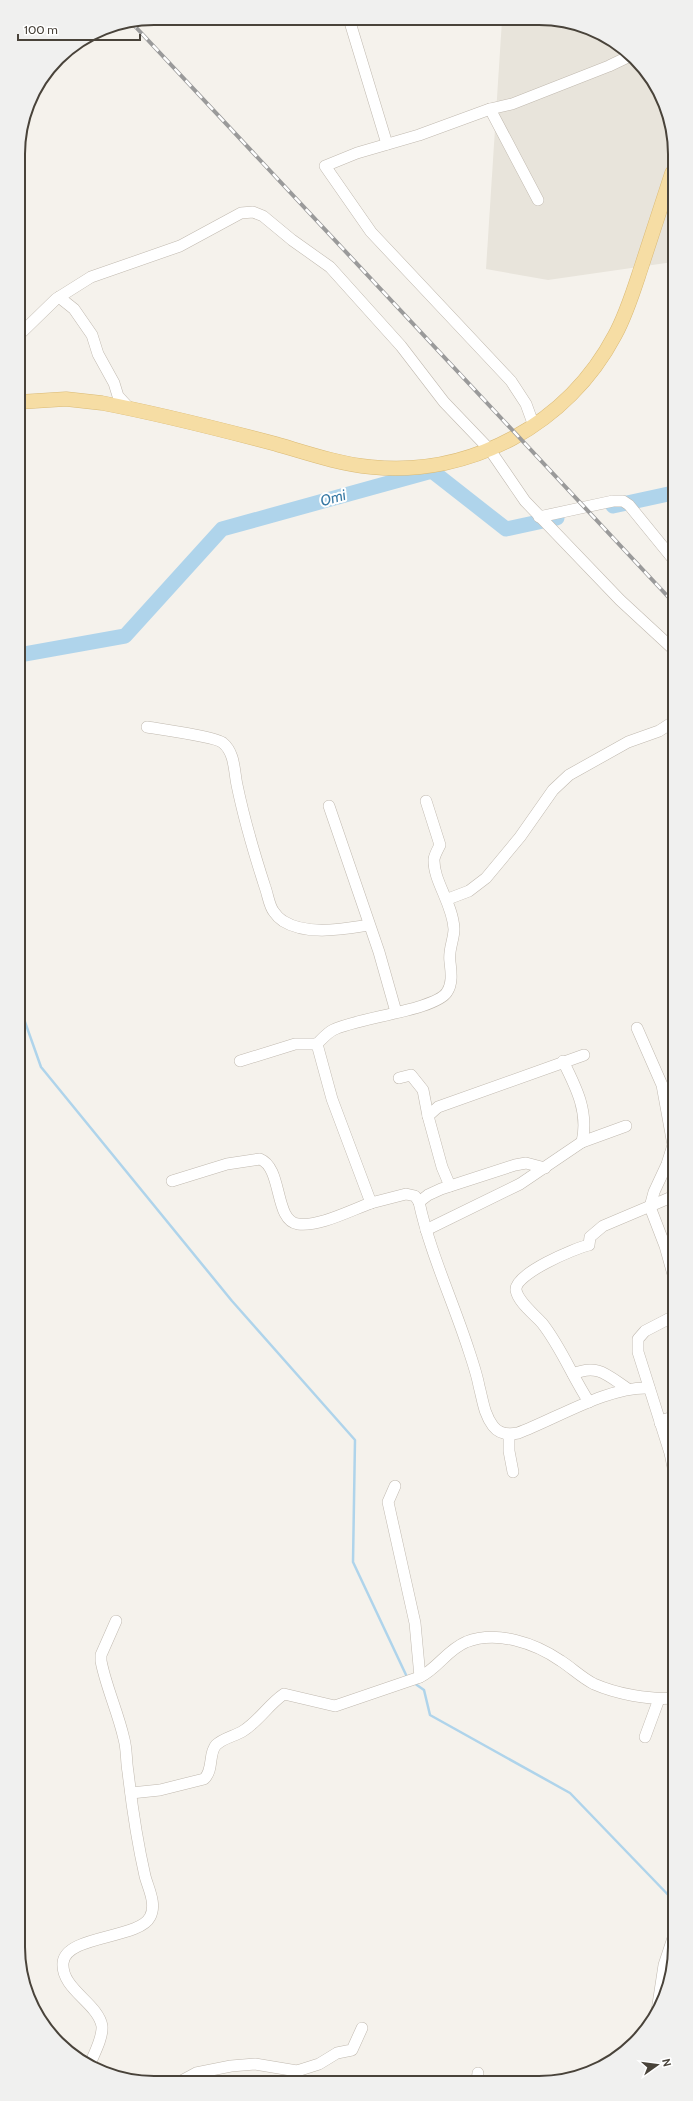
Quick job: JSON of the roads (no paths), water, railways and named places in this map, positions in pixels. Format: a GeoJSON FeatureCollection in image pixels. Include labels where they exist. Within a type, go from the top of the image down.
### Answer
{"type":"FeatureCollection","features":[{"type":"Feature","properties":{"kind":"main road"},"geometry":{"type":"LineString","coordinates":[[25,402],[66,399],[102,403],[369,467],[402,468],[434,466],[490,450],[512,440],[553,412],[577,389],[598,363],[615,335],[629,304],[668,185]]}},
{"type":"Feature","properties":{"kind":"street"},"geometry":{"type":"LineString","coordinates":[[350,25],[387,144]]}},
{"type":"Feature","properties":{"kind":"street"},"geometry":{"type":"LineString","coordinates":[[534,426],[526,404],[510,381],[371,232],[325,166],[357,153],[419,135],[490,109],[512,104],[625,58]]}},
{"type":"Feature","properties":{"kind":"street"},"geometry":{"type":"LineString","coordinates":[[490,109],[538,200]]}},
{"type":"Feature","properties":{"kind":"street"},"geometry":{"type":"LineString","coordinates":[[25,329],[59,297],[92,277],[180,246],[241,213],[253,212],[263,216],[292,240],[330,267],[401,346],[444,402],[490,450],[525,501],[620,600],[668,644]]}},
{"type":"Feature","properties":{"kind":"street"},"geometry":{"type":"LineString","coordinates":[[59,297],[74,309],[92,334],[98,354],[114,383],[118,396],[130,409]]}},
{"type":"Feature","properties":{"kind":"street"},"geometry":{"type":"LineString","coordinates":[[540,517],[613,501],[624,501],[629,505],[668,553]]}},
{"type":"Feature","properties":{"kind":"street"},"geometry":{"type":"LineString","coordinates":[[448,899],[469,891],[486,878],[520,837],[553,790],[569,775],[628,742],[659,731],[668,725]]}},
{"type":"Feature","properties":{"kind":"street"},"geometry":{"type":"LineString","coordinates":[[147,727],[191,736],[211,737],[222,742],[228,747],[233,760],[236,784],[259,868],[273,912],[282,921],[294,926],[334,930],[369,925]]}},
{"type":"Feature","properties":{"kind":"street"},"geometry":{"type":"LineString","coordinates":[[240,1061],[295,1044],[318,1044],[333,1030],[418,1007],[439,999],[447,992],[450,984],[449,952],[454,930],[448,899],[435,868],[434,857],[440,844],[426,801]]}},
{"type":"Feature","properties":{"kind":"street"},"geometry":{"type":"LineString","coordinates":[[328,806],[369,925],[396,1012]]}},
{"type":"Feature","properties":{"kind":"street"},"geometry":{"type":"LineString","coordinates":[[638,1028],[662,1085],[668,1115]]}},
{"type":"Feature","properties":{"kind":"street"},"geometry":{"type":"LineString","coordinates":[[318,1044],[332,1099],[371,1203]]}},
{"type":"Feature","properties":{"kind":"street"},"geometry":{"type":"LineString","coordinates":[[428,1116],[438,1107],[485,1092],[563,1061],[584,1055]]}},
{"type":"Feature","properties":{"kind":"street"},"geometry":{"type":"LineString","coordinates":[[563,1061],[581,1102],[584,1124],[582,1142]]}},
{"type":"Feature","properties":{"kind":"street"},"geometry":{"type":"LineString","coordinates":[[399,1078],[411,1075],[423,1090],[428,1116],[442,1167],[450,1186]]}},
{"type":"Feature","properties":{"kind":"street"},"geometry":{"type":"LineString","coordinates":[[426,1230],[520,1184],[582,1142],[626,1126]]}},
{"type":"Feature","properties":{"kind":"street"},"geometry":{"type":"LineString","coordinates":[[172,1181],[227,1164],[260,1159],[269,1166],[288,1219],[292,1223],[298,1224],[319,1222],[371,1203],[406,1194],[415,1196],[419,1202],[426,1230],[469,1351],[487,1418],[494,1428],[509,1435],[534,1427],[589,1402],[628,1389],[649,1388]]}},
{"type":"Feature","properties":{"kind":"street"},"geometry":{"type":"LineString","coordinates":[[419,1202],[428,1195],[450,1186],[515,1165],[526,1163],[545,1168]]}},
{"type":"Feature","properties":{"kind":"street"},"geometry":{"type":"LineString","coordinates":[[668,1164],[654,1192],[650,1207],[668,1257]]}},
{"type":"Feature","properties":{"kind":"street"},"geometry":{"type":"LineString","coordinates":[[589,1402],[544,1326],[521,1300],[516,1289],[517,1284],[542,1265],[578,1247],[589,1245],[590,1237],[603,1226],[668,1199]]}},
{"type":"Feature","properties":{"kind":"street"},"geometry":{"type":"LineString","coordinates":[[668,1319],[645,1331],[638,1339],[638,1352],[668,1451]]}},
{"type":"Feature","properties":{"kind":"street"},"geometry":{"type":"LineString","coordinates":[[573,1374],[591,1368],[600,1371],[628,1389]]}},
{"type":"Feature","properties":{"kind":"street"},"geometry":{"type":"LineString","coordinates":[[660,1423],[668,1418]]}},
{"type":"Feature","properties":{"kind":"street"},"geometry":{"type":"LineString","coordinates":[[509,1435],[509,1451],[513,1472]]}},
{"type":"Feature","properties":{"kind":"street"},"geometry":{"type":"LineString","coordinates":[[395,1486],[388,1502],[415,1623],[420,1677]]}},
{"type":"Feature","properties":{"kind":"street"},"geometry":{"type":"LineString","coordinates":[[91,2060],[99,2040],[102,2026],[99,2018],[68,1982],[64,1973],[63,1962],[70,1951],[83,1944],[125,1932],[150,1918],[152,1900],[138,1847],[124,1737],[101,1661],[101,1655],[116,1621]]}},
{"type":"Feature","properties":{"kind":"street"},"geometry":{"type":"LineString","coordinates":[[131,1793],[160,1790],[204,1779],[209,1774],[215,1747],[220,1741],[244,1730],[276,1699],[284,1694],[335,1706],[431,1672],[446,1655],[465,1643],[481,1638],[494,1638],[537,1646],[561,1660],[592,1683],[606,1689],[659,1699],[668,1698]]}},
{"type":"Feature","properties":{"kind":"street"},"geometry":{"type":"LineString","coordinates":[[645,1737],[659,1699]]}},
{"type":"Feature","properties":{"kind":"street"},"geometry":{"type":"LineString","coordinates":[[660,1992],[664,1964],[668,1952]]}},
{"type":"Feature","properties":{"kind":"street"},"geometry":{"type":"LineString","coordinates":[[190,2076],[196,2073],[232,2066],[254,2064],[288,2070],[307,2069],[337,2053],[352,2050],[362,2028]]}},
{"type":"Feature","properties":{"kind":"waterway","name":"Omi"},"geometry":{"type":"LineString","coordinates":[[25,654],[125,636],[222,529],[432,471],[506,529],[557,518]]}},
{"type":"Feature","properties":{"kind":"waterway","name":"Omi"},"geometry":{"type":"LineString","coordinates":[[613,506],[668,494]]}},
{"type":"Feature","properties":{"kind":"waterway"},"geometry":{"type":"LineString","coordinates":[[25,1022],[41,1067],[232,1301],[355,1440],[353,1562],[407,1677]]}},
{"type":"Feature","properties":{"kind":"waterway"},"geometry":{"type":"LineString","coordinates":[[414,1683],[424,1690],[430,1715],[570,1793],[668,1895]]}},
{"type":"Feature","properties":{"kind":"railway"},"geometry":{"type":"LineString","coordinates":[[135,26],[668,597]]}}]}
